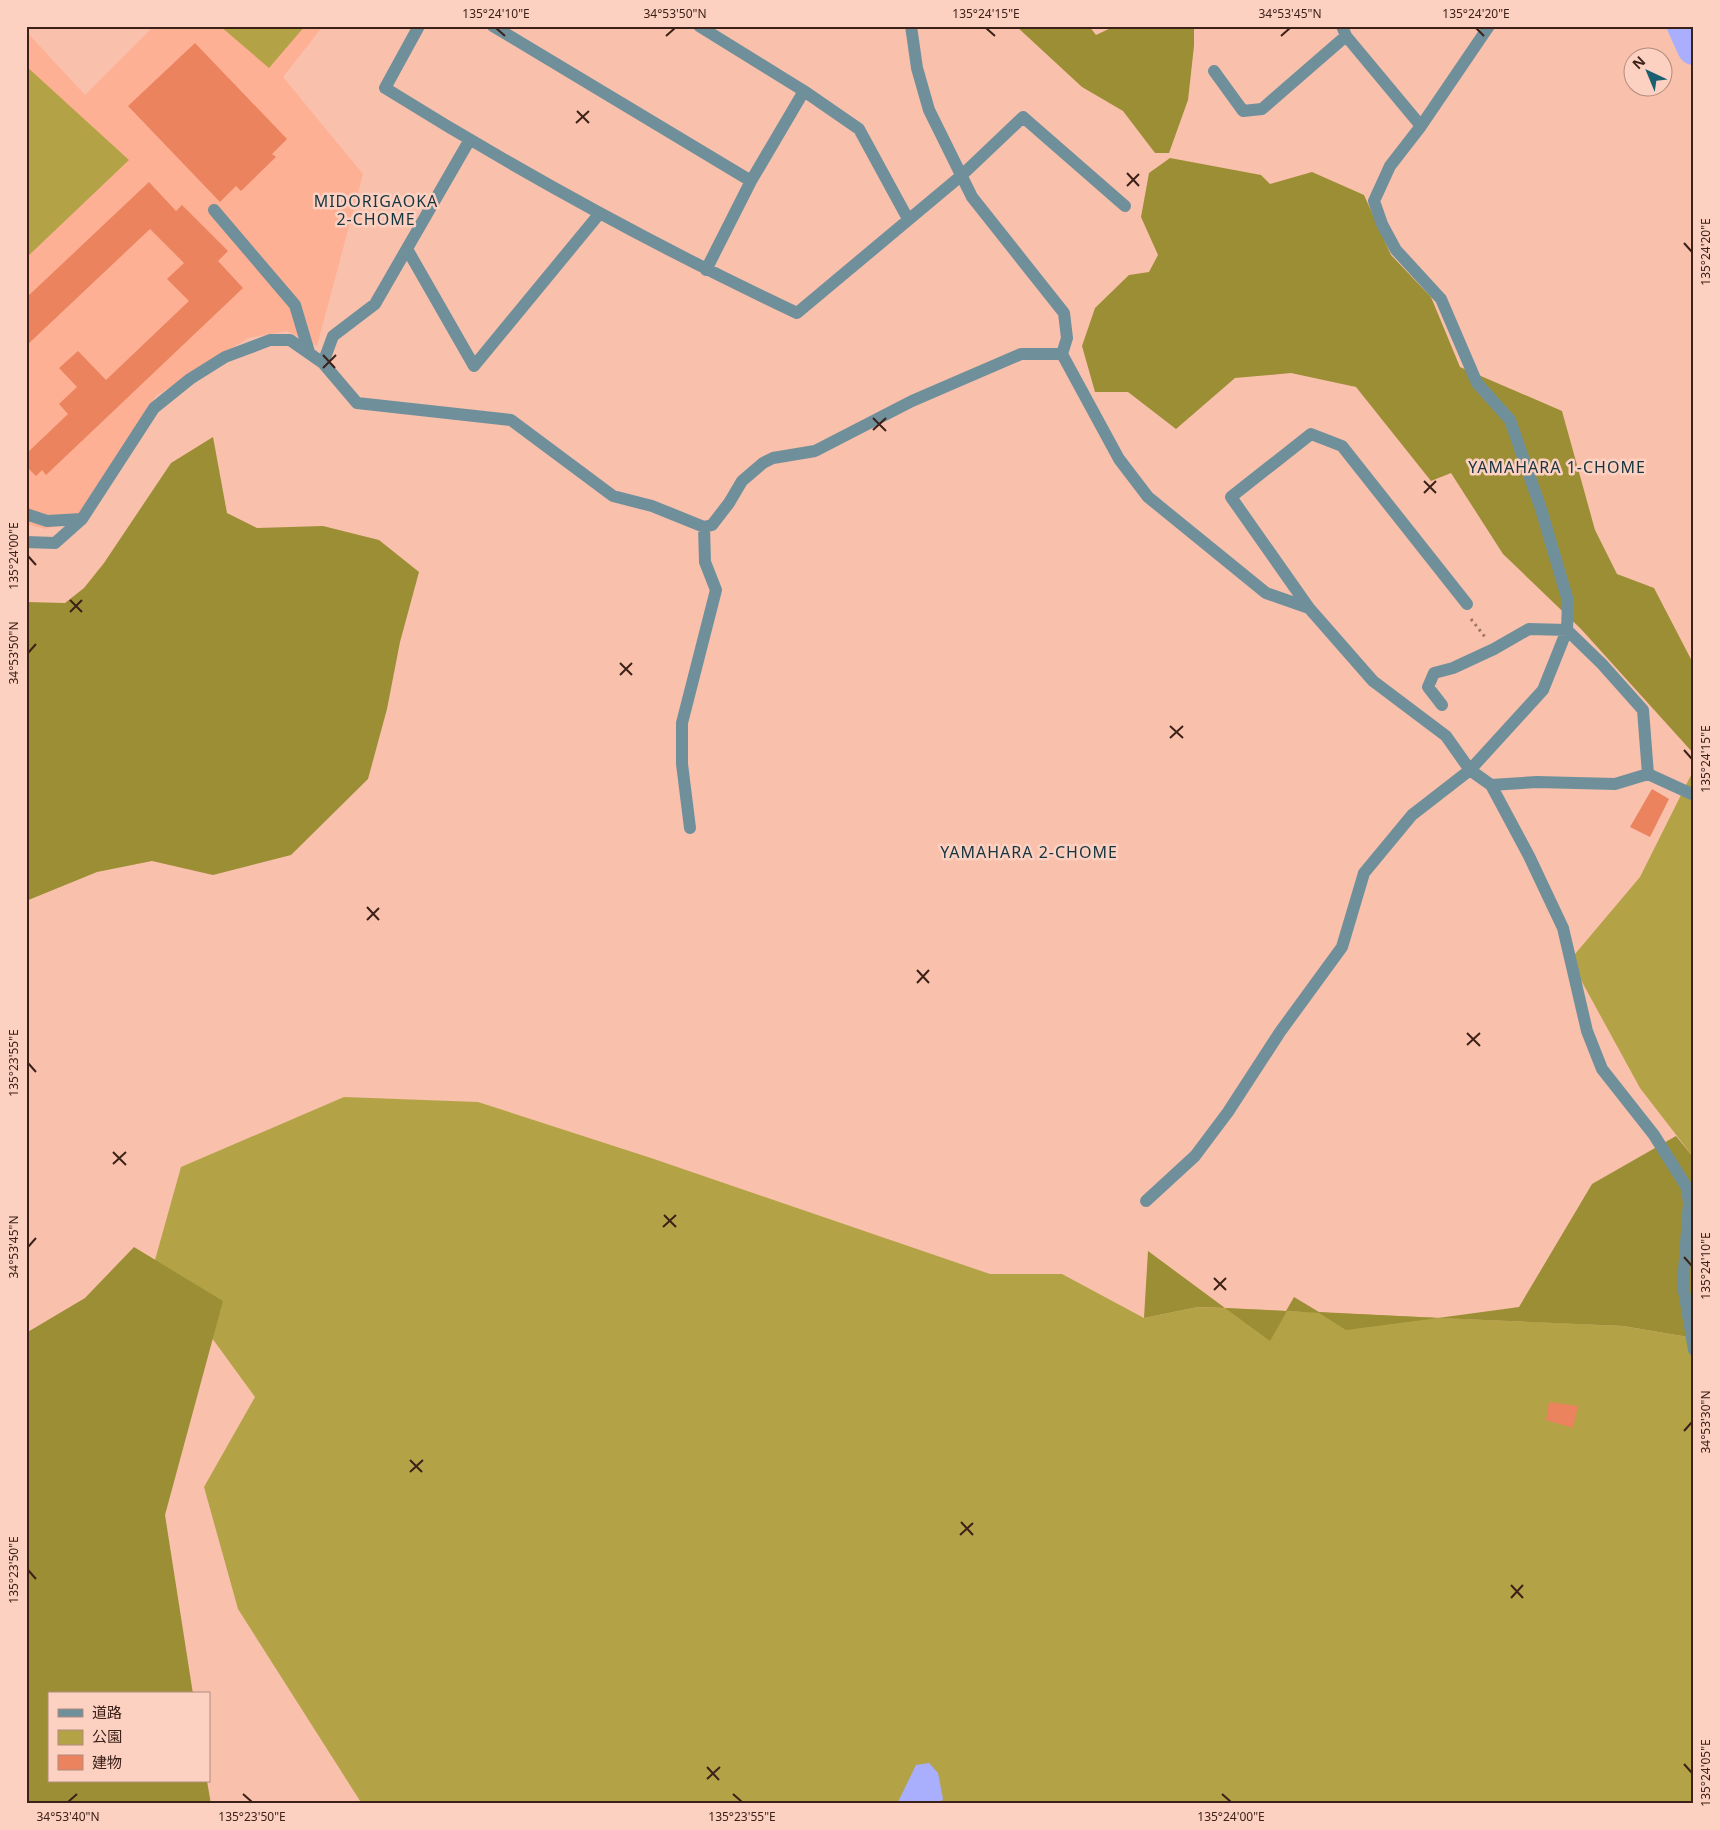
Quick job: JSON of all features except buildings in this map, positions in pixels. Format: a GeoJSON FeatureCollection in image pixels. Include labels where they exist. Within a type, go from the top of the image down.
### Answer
{"type":"FeatureCollection","features":[{"type":"Feature","properties":{"kind":"street"},"geometry":{"type":"LineString","coordinates":[[419,26],[385,88],[469,141],[600,213],[706,270],[796,313],[962,175],[1023,117],[1125,206]]}},
{"type":"Feature","properties":{"kind":"street"},"geometry":{"type":"LineString","coordinates":[[493,26],[751,180]]}},
{"type":"Feature","properties":{"kind":"street"},"geometry":{"type":"LineString","coordinates":[[699,26],[804,91],[859,129],[908,219]]}},
{"type":"Feature","properties":{"kind":"street"},"geometry":{"type":"LineString","coordinates":[[911,26],[918,68],[929,110],[972,197],[1064,313],[1067,338],[1062,354],[1119,459],[1148,497],[1266,593],[1309,608]]}},
{"type":"Feature","properties":{"kind":"street"},"geometry":{"type":"LineString","coordinates":[[1146,1201],[1195,1156],[1228,1112],[1280,1032],[1342,946],[1364,873],[1412,815],[1470,770],[1543,690],[1567,630],[1568,601],[1541,509],[1510,420],[1477,383],[1442,299],[1396,250],[1382,224],[1374,201],[1390,166],[1421,126],[1489,26]]}},
{"type":"Feature","properties":{"kind":"street"},"geometry":{"type":"LineString","coordinates":[[1214,71],[1243,111],[1262,109],[1344,31],[1421,126]]}},
{"type":"Feature","properties":{"kind":"street"},"geometry":{"type":"LineString","coordinates":[[706,270],[751,180],[804,91]]}},
{"type":"Feature","properties":{"kind":"street"},"geometry":{"type":"LineString","coordinates":[[323,363],[333,336],[375,304],[469,141]]}},
{"type":"Feature","properties":{"kind":"street"},"geometry":{"type":"LineString","coordinates":[[214,210],[295,305],[309,352]]}},
{"type":"Feature","properties":{"kind":"street"},"geometry":{"type":"LineString","coordinates":[[407,249],[474,366],[600,213]]}},
{"type":"Feature","properties":{"kind":"street"},"geometry":{"type":"LineString","coordinates":[[26,542],[55,543],[82,519],[154,408],[190,379],[225,357],[270,340],[290,340],[309,352],[323,363],[357,403],[511,420],[613,496],[652,506],[704,527],[712,525],[729,503],[742,481],[763,463],[773,458],[815,450],[912,401],[1021,354],[1062,354]]}},
{"type":"Feature","properties":{"kind":"street"},"geometry":{"type":"LineString","coordinates":[[1467,604],[1342,446],[1310,434],[1231,496],[1309,608],[1373,681],[1446,736],[1470,770],[1491,784],[1530,856],[1563,928],[1587,1031],[1602,1069],[1654,1135],[1686,1186],[1689,1202],[1683,1285],[1694,1350]]}},
{"type":"Feature","properties":{"kind":"street"},"geometry":{"type":"LineString","coordinates":[[26,514],[47,521],[82,519]]}},
{"type":"Feature","properties":{"kind":"street"},"geometry":{"type":"LineString","coordinates":[[690,828],[682,764],[682,723],[716,590],[705,562],[704,527]]}},
{"type":"Feature","properties":{"kind":"street"},"geometry":{"type":"LineString","coordinates":[[1442,704],[1428,686],[1434,673],[1453,668],[1494,649],[1529,629],[1567,630],[1602,664],[1643,710],[1648,774]]}},
{"type":"Feature","properties":{"kind":"street"},"geometry":{"type":"LineString","coordinates":[[1491,784],[1537,782],[1615,784],[1648,774],[1694,795]]}},
{"type":"Feature","properties":{"kind":"path"},"geometry":{"type":"LineString","coordinates":[[1467,604],[1468,615],[1494,649]]}},
{"type":"Feature","properties":{"kind":"shaded area"},"geometry":{"type":"Polygon","coordinates":[[[154,26],[323,26],[283,77],[363,174],[317,346],[287,331],[248,338],[156,396],[73,522],[45,529],[26,524],[26,31],[85,95],[154,26]]]}},
{"type":"Feature","properties":{"kind":"shaded area"},"geometry":{"type":"Polygon","coordinates":[[[1016,26],[1089,26],[1096,35],[1115,26],[1194,26],[1194,46],[1188,100],[1169,153],[1155,153],[1123,111],[1082,87],[1016,26]]]}},
{"type":"Feature","properties":{"kind":"shaded area"},"geometry":{"type":"Polygon","coordinates":[[[1170,158],[1261,175],[1270,184],[1312,172],[1364,195],[1391,255],[1431,297],[1460,367],[1562,411],[1595,530],[1617,574],[1654,588],[1694,665],[1694,754],[1581,629],[1503,554],[1451,473],[1431,481],[1356,387],[1291,373],[1235,378],[1176,429],[1128,392],[1095,392],[1082,346],[1095,308],[1129,275],[1149,272],[1158,255],[1141,217],[1149,173],[1170,158]]]}},
{"type":"Feature","properties":{"kind":"shaded area"},"geometry":{"type":"Polygon","coordinates":[[[213,437],[227,513],[257,528],[323,526],[379,540],[419,572],[400,642],[387,709],[368,779],[291,855],[213,875],[152,861],[97,872],[26,901],[26,602],[65,603],[84,588],[104,563],[171,463],[213,437]]]}},
{"type":"Feature","properties":{"kind":"shaded area"},"geometry":{"type":"Polygon","coordinates":[[[1676,1136],[1694,1158],[1694,1338],[1623,1326],[1438,1318],[1519,1307],[1592,1184],[1676,1136]]]}},
{"type":"Feature","properties":{"kind":"shaded area"},"geometry":{"type":"Polygon","coordinates":[[[134,1247],[223,1301],[165,1515],[193,1692],[48,1692],[48,1782],[207,1782],[211,1804],[26,1804],[26,1333],[85,1298],[134,1247]]]}},
{"type":"Feature","properties":{"kind":"shaded area"},"geometry":{"type":"Polygon","coordinates":[[[1148,1251],[1225,1308],[1198,1307],[1144,1318],[1148,1251]]]}},
{"type":"Feature","properties":{"kind":"shaded area"},"geometry":{"type":"Polygon","coordinates":[[[1294,1297],[1319,1312],[1438,1318],[1346,1330],[1319,1313],[1287,1311],[1270,1341],[1225,1308],[1286,1311],[1294,1297]]]}},
{"type":"Feature","properties":{"kind":"green space"},"geometry":{"type":"Polygon","coordinates":[[[220,26],[305,26],[269,68],[220,26]]]}},
{"type":"Feature","properties":{"kind":"green space"},"geometry":{"type":"Polygon","coordinates":[[[26,66],[129,160],[26,258],[26,66]]]}},
{"type":"Feature","properties":{"kind":"green space"},"geometry":{"type":"Polygon","coordinates":[[[1694,769],[1694,1158],[1640,1088],[1570,960],[1640,877],[1694,769]]]}},
{"type":"Feature","properties":{"kind":"green space"},"geometry":{"type":"Polygon","coordinates":[[[344,1097],[478,1102],[651,1158],[990,1274],[1062,1274],[1144,1318],[1198,1307],[1623,1326],[1694,1338],[1694,1804],[362,1804],[238,1609],[204,1487],[255,1397],[155,1260],[181,1167],[344,1097]]]}},
{"type":"Feature","properties":{"kind":"water"},"geometry":{"type":"Polygon","coordinates":[[[929,1763],[938,1773],[943,1799],[938,1804],[900,1804],[898,1802],[916,1765],[929,1763]]]}},
{"type":"Feature","properties":{"kind":"waterway"},"geometry":{"type":"LineString","coordinates":[[1684,26],[1694,48]]}},
{"type":"Feature","properties":{"kind":"district","name":"MIDORIGAOKA 2-CHOME"},"geometry":{"type":"Point","coordinates":[376,210]}},
{"type":"Feature","properties":{"kind":"district","name":"YAMAHARA 1-CHOME"},"geometry":{"type":"Point","coordinates":[1557,467]}},
{"type":"Feature","properties":{"kind":"district","name":"YAMAHARA 2-CHOME"},"geometry":{"type":"Point","coordinates":[1029,852]}}]}
